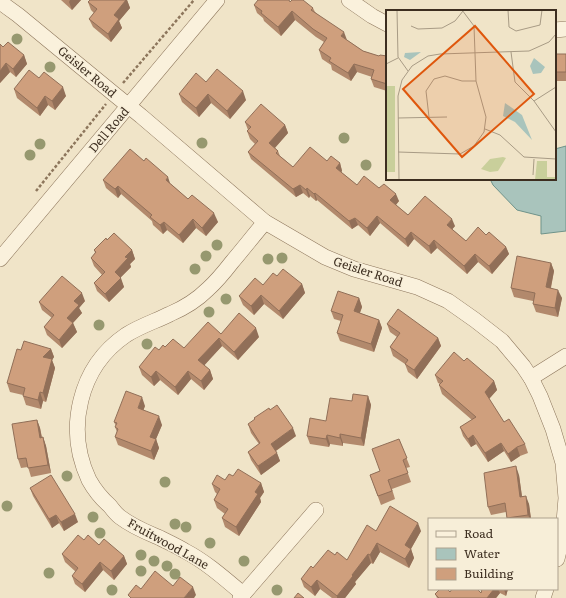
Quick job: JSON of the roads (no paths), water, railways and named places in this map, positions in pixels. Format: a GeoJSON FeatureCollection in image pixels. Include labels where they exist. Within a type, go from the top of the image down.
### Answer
{"type":"FeatureCollection","features":[{"type":"Feature","properties":{"kind":"street","name":"Dell Road"},"geometry":{"type":"LineString","coordinates":[[0,259],[217,0]]}},
{"type":"Feature","properties":{"kind":"street"},"geometry":{"type":"LineString","coordinates":[[349,0],[386,23]]}},
{"type":"Feature","properties":{"kind":"street","name":"Geisler Road"},"geometry":{"type":"LineString","coordinates":[[0,2],[129,106],[265,222],[325,257],[354,269],[417,287],[448,300],[502,341],[531,378],[553,429],[563,463],[566,498],[563,534],[558,555]]}},
{"type":"Feature","properties":{"kind":"street"},"geometry":{"type":"LineString","coordinates":[[556,30],[566,29]]}},
{"type":"Feature","properties":{"kind":"street","name":"Fruitwood Lane"},"geometry":{"type":"LineString","coordinates":[[241,596],[210,567],[186,551],[139,530],[120,517],[103,500],[90,481],[81,457],[77,434],[79,411],[85,385],[96,365],[110,347],[127,334],[172,313],[208,289],[221,276],[265,222]]}},
{"type":"Feature","properties":{"kind":"street"},"geometry":{"type":"LineString","coordinates":[[531,378],[566,356]]}},
{"type":"Feature","properties":{"kind":"street"},"geometry":{"type":"LineString","coordinates":[[241,596],[316,510]]}},
{"type":"Feature","properties":{"kind":"water"},"geometry":{"type":"Polygon","coordinates":[[[566,146],[566,231],[541,234],[541,216],[517,210],[493,185],[490,180],[556,180],[556,149],[566,146]]]}}]}
